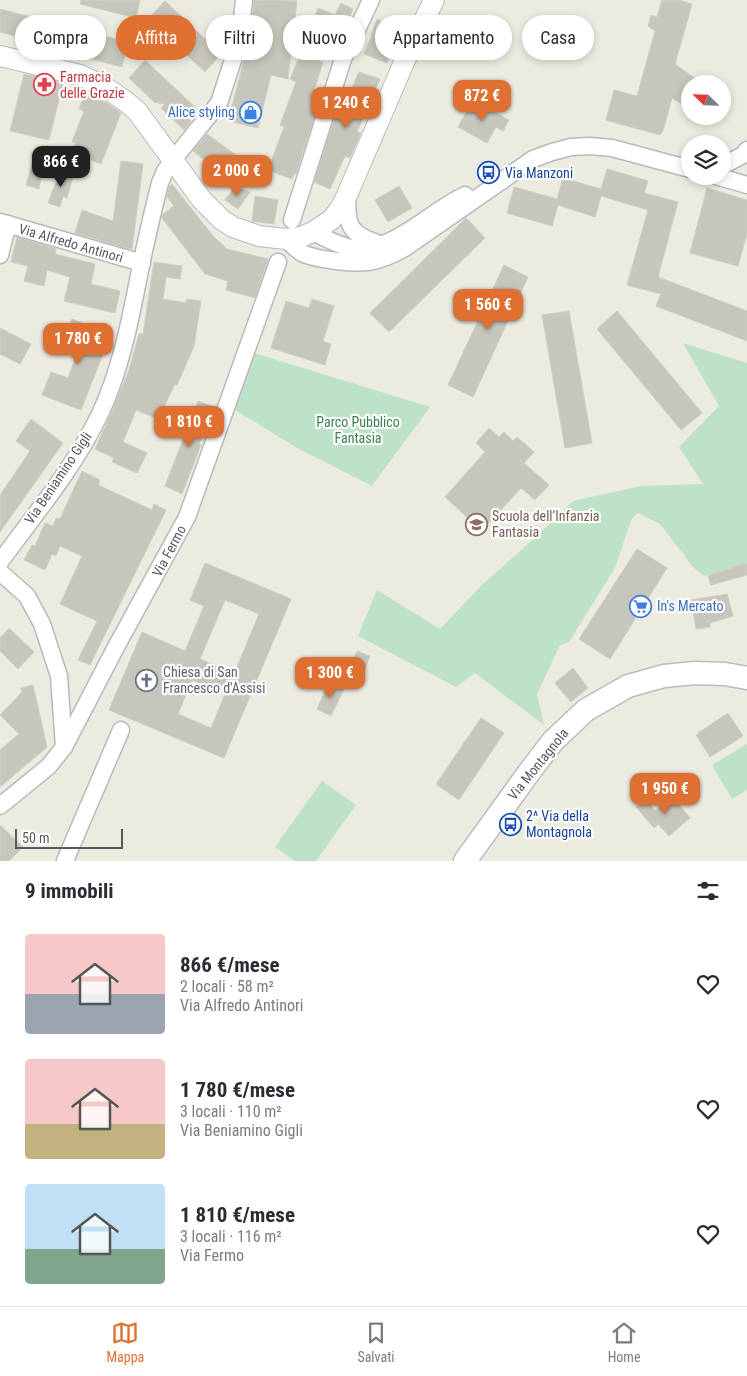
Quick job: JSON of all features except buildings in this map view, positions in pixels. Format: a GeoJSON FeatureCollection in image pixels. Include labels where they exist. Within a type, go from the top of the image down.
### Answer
{"type":"FeatureCollection","features":[{"type":"Feature","properties":{"kind":"main road","name":"Via Montagnola"},"geometry":{"type":"LineString","coordinates":[[465,861],[553,741],[586,710],[628,686],[664,676],[695,673],[725,674],[747,678]]}},
{"type":"Feature","properties":{"kind":"street","name":"Via Beniamino Gigli"},"geometry":{"type":"LineString","coordinates":[[0,562],[77,456],[100,414],[117,372],[131,320],[160,183],[165,171],[173,160],[219,103],[238,44],[244,0]]}},
{"type":"Feature","properties":{"kind":"street"},"geometry":{"type":"LineString","coordinates":[[371,0],[343,60],[289,230],[303,254],[348,262],[366,263],[387,258],[406,248],[533,159],[571,147],[612,148],[681,167]]}},
{"type":"Feature","properties":{"kind":"street"},"geometry":{"type":"LineString","coordinates":[[0,56],[80,75],[105,87],[137,111],[202,200],[222,220],[233,227],[259,236],[289,230],[300,237],[314,232],[331,220],[340,208],[405,60],[434,0]]}},
{"type":"Feature","properties":{"kind":"street"},"geometry":{"type":"LineString","coordinates":[[731,161],[743,155],[747,150]]}},
{"type":"Feature","properties":{"kind":"street"},"geometry":{"type":"LineString","coordinates":[[731,180],[747,185]]}},
{"type":"Feature","properties":{"kind":"street"},"geometry":{"type":"LineString","coordinates":[[314,232],[344,245],[364,249],[397,237],[463,195],[487,191]]}},
{"type":"Feature","properties":{"kind":"street"},"geometry":{"type":"LineString","coordinates":[[347,195],[347,212],[352,229],[368,240],[380,244]]}},
{"type":"Feature","properties":{"kind":"street"},"geometry":{"type":"LineString","coordinates":[[0,256],[4,223]]}},
{"type":"Feature","properties":{"kind":"street","name":"Via Alfredo Antinori"},"geometry":{"type":"LineString","coordinates":[[4,223],[142,263]]}},
{"type":"Feature","properties":{"kind":"street"},"geometry":{"type":"LineString","coordinates":[[314,232],[315,245],[320,250],[327,255],[348,262]]}},
{"type":"Feature","properties":{"kind":"street","name":"Via Fermo"},"geometry":{"type":"LineString","coordinates":[[0,806],[49,766],[64,747],[116,646],[187,517],[278,262]]}},
{"type":"Feature","properties":{"kind":"street"},"geometry":{"type":"LineString","coordinates":[[0,572],[27,596],[42,624],[59,676],[64,747]]}},
{"type":"Feature","properties":{"kind":"street"},"geometry":{"type":"LineString","coordinates":[[65,861],[121,730]]}},
{"type":"Feature","properties":{"kind":"green space"},"geometry":{"type":"Polygon","coordinates":[[[683,343],[747,363],[747,563],[704,576],[693,567],[660,524],[638,513],[631,520],[615,568],[569,642],[560,645],[537,694],[544,725],[475,673],[456,687],[358,636],[377,590],[440,629],[482,585],[573,501],[641,486],[703,484],[679,447],[719,406],[683,343]]]}},
{"type":"Feature","properties":{"kind":"green space","name":"Parco Pubblico Fantasia"},"geometry":{"type":"Polygon","coordinates":[[[254,353],[430,407],[372,486],[297,448],[232,408],[254,353]]]}},
{"type":"Feature","properties":{"kind":"green space"},"geometry":{"type":"Polygon","coordinates":[[[747,744],[747,790],[732,799],[712,765],[747,744]]]}},
{"type":"Feature","properties":{"kind":"green space"},"geometry":{"type":"Polygon","coordinates":[[[322,781],[356,805],[316,861],[295,861],[275,847],[322,781]]]}},
{"type":"Feature","properties":{"kind":"place","name":"Farmacia delle Grazie"},"geometry":{"type":"Point","coordinates":[44,85]}},
{"type":"Feature","properties":{"kind":"place","name":"Alice styling"},"geometry":{"type":"Point","coordinates":[251,112]}},
{"type":"Feature","properties":{"kind":"place","name":"Via Manzoni"},"geometry":{"type":"Point","coordinates":[489,173]}},
{"type":"Feature","properties":{"kind":"place","name":"Scuola dell’Infanzia Fantasia"},"geometry":{"type":"Point","coordinates":[476,524]}},
{"type":"Feature","properties":{"kind":"place","name":"In's Mercato"},"geometry":{"type":"Point","coordinates":[641,606]}},
{"type":"Feature","properties":{"kind":"place","name":"Chiesa di San Francesco d'Assisi"},"geometry":{"type":"Point","coordinates":[147,680]}},
{"type":"Feature","properties":{"kind":"place","name":"2^ Via della Montagnola"},"geometry":{"type":"Point","coordinates":[510,824]}}]}
